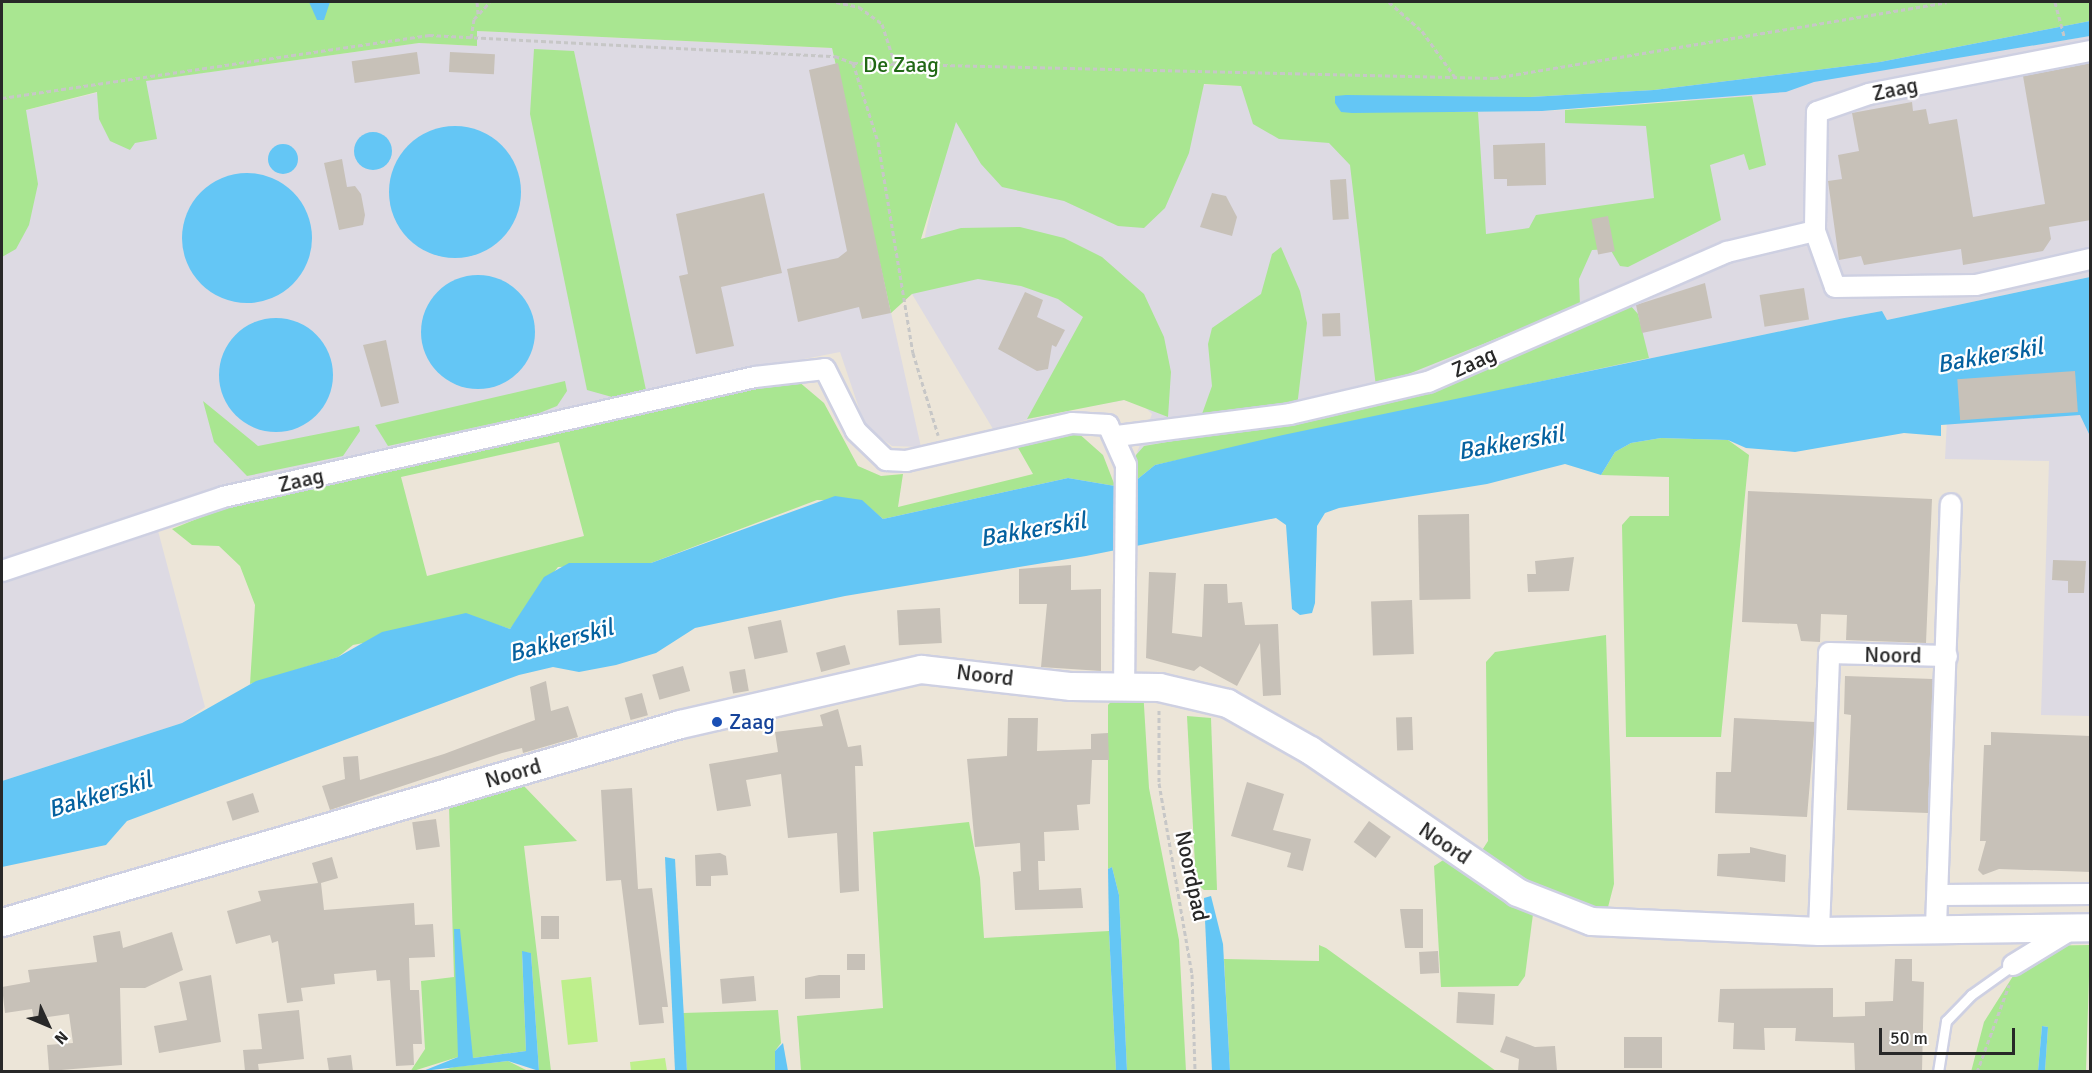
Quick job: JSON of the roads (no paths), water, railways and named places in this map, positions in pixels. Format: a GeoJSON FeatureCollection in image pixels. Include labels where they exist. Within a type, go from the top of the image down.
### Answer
{"type":"FeatureCollection","features":[{"type":"Feature","properties":{"kind":"street","name":"Zaag"},"geometry":{"type":"LineString","coordinates":[[2091,51],[1869,94],[1817,112],[1815,231],[1835,287],[1976,285],[2091,259]]}},
{"type":"Feature","properties":{"kind":"street","name":"Zaag"},"geometry":{"type":"LineString","coordinates":[[2,571],[223,497],[801,369],[825,369],[856,431],[885,460],[943,452],[1072,423],[1108,425],[1117,436],[1290,414],[1428,382],[1726,252],[1815,231]]}},
{"type":"Feature","properties":{"kind":"street"},"geometry":{"type":"LineString","coordinates":[[1117,436],[1126,465],[1124,685]]}},
{"type":"Feature","properties":{"kind":"street","name":"Noord"},"geometry":{"type":"LineString","coordinates":[[1936,927],[1941,896],[1951,504]]}},
{"type":"Feature","properties":{"kind":"street","name":"Noord"},"geometry":{"type":"LineString","coordinates":[[1819,931],[1829,653],[1947,656]]}},
{"type":"Feature","properties":{"kind":"street","name":"Noord"},"geometry":{"type":"LineString","coordinates":[[2,922],[117,892],[680,724],[887,673],[963,671],[1071,686],[1124,685],[1199,693],[1258,718],[1549,908],[1622,926],[1819,931],[1936,927],[2084,927]]}},
{"type":"Feature","properties":{"kind":"street"},"geometry":{"type":"LineString","coordinates":[[1941,896],[2091,894]]}},
{"type":"Feature","properties":{"kind":"street","name":"Noord"},"geometry":{"type":"LineString","coordinates":[[2013,965],[2084,927]]}},
{"type":"Feature","properties":{"kind":"lane"},"geometry":{"type":"LineString","coordinates":[[1938,1071],[1946,1021],[2013,965]]}},
{"type":"Feature","properties":{"kind":"water"},"geometry":{"type":"Polygon","coordinates":[[[309,2],[330,2],[324,20],[317,20],[309,2]]]}},
{"type":"Feature","properties":{"kind":"water"},"geometry":{"type":"Polygon","coordinates":[[[2090,21],[2090,36],[1814,82],[1786,92],[1542,111],[1352,113],[1341,112],[1335,103],[1335,96],[1346,95],[1530,97],[1654,90],[1880,62],[2090,21]]]}},
{"type":"Feature","properties":{"kind":"water"},"geometry":{"type":"Polygon","coordinates":[[[455,126],[480,131],[502,145],[516,167],[521,192],[516,217],[502,239],[480,253],[455,258],[430,253],[408,239],[394,217],[389,192],[394,167],[408,145],[430,131],[455,126]]]}},
{"type":"Feature","properties":{"kind":"water"},"geometry":{"type":"Polygon","coordinates":[[[373,132],[386,138],[392,151],[386,164],[373,170],[360,164],[354,151],[360,138],[373,132]]]}},
{"type":"Feature","properties":{"kind":"water"},"geometry":{"type":"Polygon","coordinates":[[[283,144],[289,145],[297,153],[297,165],[289,173],[283,174],[277,173],[269,165],[268,159],[269,153],[277,145],[283,144]]]}},
{"type":"Feature","properties":{"kind":"water"},"geometry":{"type":"Polygon","coordinates":[[[247,173],[272,178],[293,192],[307,213],[312,238],[307,263],[293,284],[272,298],[247,303],[222,298],[201,284],[187,263],[182,238],[187,213],[201,192],[222,178],[247,173]]]}},
{"type":"Feature","properties":{"kind":"water"},"geometry":{"type":"Polygon","coordinates":[[[478,275],[500,279],[519,291],[531,310],[535,332],[531,354],[519,373],[500,385],[478,389],[456,385],[437,373],[425,354],[421,332],[425,310],[437,291],[456,279],[478,275]]]}},
{"type":"Feature","properties":{"kind":"water","name":"Bakkerskil"},"geometry":{"type":"Polygon","coordinates":[[[2090,277],[2090,436],[2080,415],[1941,425],[1941,436],[1904,433],[1795,452],[1746,448],[1728,440],[1661,438],[1631,443],[1615,452],[1601,475],[1565,464],[1487,484],[1339,508],[1325,513],[1317,526],[1315,603],[1312,613],[1300,615],[1292,609],[1286,525],[1276,518],[1086,556],[845,596],[695,628],[656,653],[616,665],[579,672],[553,667],[519,675],[127,821],[106,845],[2,867],[2,781],[182,723],[256,681],[338,657],[382,632],[466,613],[510,629],[544,577],[569,563],[651,563],[835,496],[862,500],[883,519],[1068,478],[1115,486],[1134,482],[1155,465],[1283,435],[1839,319],[1882,311],[1887,320],[2090,277]]]}},
{"type":"Feature","properties":{"kind":"water"},"geometry":{"type":"Polygon","coordinates":[[[276,318],[298,322],[316,335],[329,353],[333,375],[329,397],[316,415],[298,428],[276,432],[254,428],[236,415],[223,397],[219,375],[223,353],[236,335],[254,322],[276,318]]]}},
{"type":"Feature","properties":{"kind":"water"},"geometry":{"type":"Polygon","coordinates":[[[665,857],[675,859],[687,1071],[675,1071],[665,857]]]}},
{"type":"Feature","properties":{"kind":"water"},"geometry":{"type":"Polygon","coordinates":[[[1112,867],[1119,895],[1127,1071],[1116,1071],[1109,931],[1108,869],[1112,867]]]}},
{"type":"Feature","properties":{"kind":"water"},"geometry":{"type":"Polygon","coordinates":[[[1211,896],[1223,944],[1230,1071],[1212,1071],[1204,898],[1211,896]]]}},
{"type":"Feature","properties":{"kind":"water"},"geometry":{"type":"Polygon","coordinates":[[[454,929],[460,929],[473,1058],[526,1051],[522,951],[531,953],[539,1071],[508,1061],[423,1071],[458,1057],[454,929]]]}},
{"type":"Feature","properties":{"kind":"water"},"geometry":{"type":"Polygon","coordinates":[[[2042,1026],[2048,1027],[2045,1071],[2038,1071],[2042,1026]]]}},
{"type":"Feature","properties":{"kind":"water"},"geometry":{"type":"Polygon","coordinates":[[[783,1043],[788,1071],[775,1071],[775,1051],[783,1043]]]}},
{"type":"Feature","properties":{"kind":"place","name":"Zaag"},"geometry":{"type":"Point","coordinates":[717,722]}},
{"type":"Feature","properties":{"kind":"park label","name":"De Zaag"},"geometry":{"type":"Point","coordinates":[901,65]}}]}
